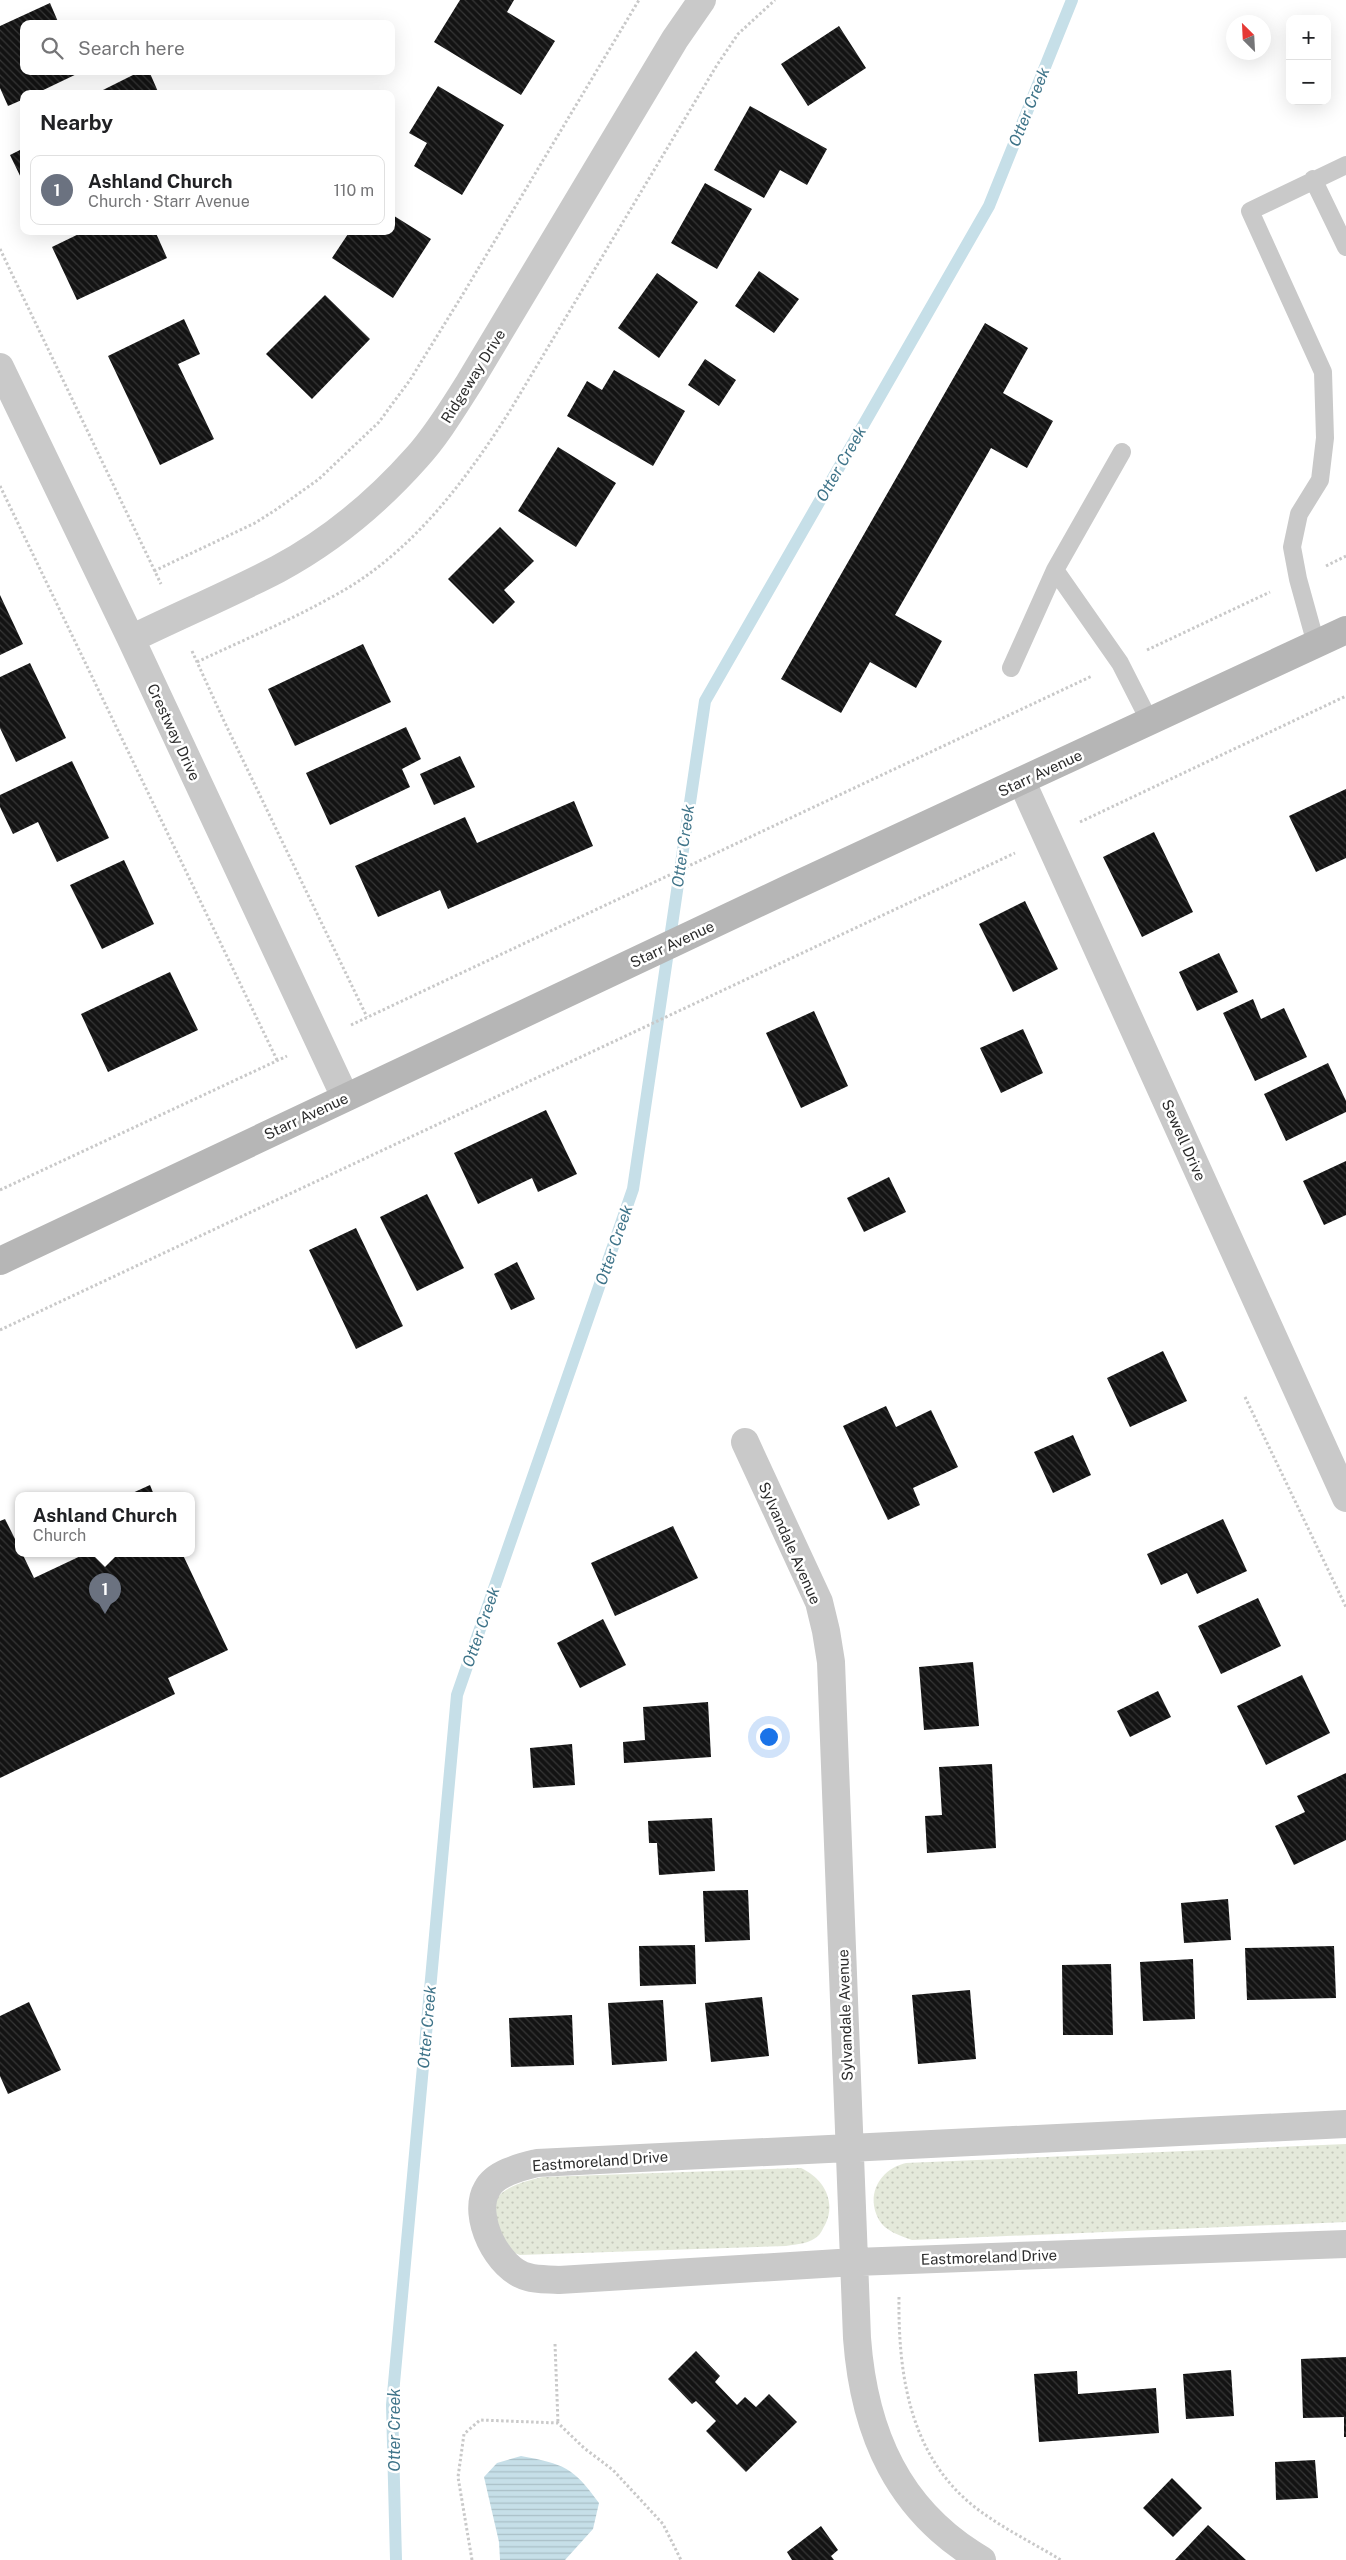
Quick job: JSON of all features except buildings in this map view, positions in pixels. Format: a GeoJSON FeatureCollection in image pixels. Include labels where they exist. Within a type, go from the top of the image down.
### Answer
{"type":"FeatureCollection","features":[{"type":"Feature","properties":{"kind":"main road","name":"Starr Avenue"},"geometry":{"type":"LineString","coordinates":[[0,1261],[788,889],[1346,630]]}},
{"type":"Feature","properties":{"kind":"street","name":"Ridgeway Drive"},"geometry":{"type":"LineString","coordinates":[[131,639],[279,568],[304,553],[352,518],[418,457],[439,430],[469,383],[665,54],[702,0]]}},
{"type":"Feature","properties":{"kind":"street","name":"Crestway Drive"},"geometry":{"type":"LineString","coordinates":[[0,367],[131,639],[345,1098]]}},
{"type":"Feature","properties":{"kind":"street","name":"Sewell Drive"},"geometry":{"type":"LineString","coordinates":[[1022,782],[1346,1498]]}},
{"type":"Feature","properties":{"kind":"street","name":"Sylvandale Avenue"},"geometry":{"type":"LineString","coordinates":[[744,1442],[819,1602],[831,1662],[858,2346],[863,2388],[872,2424],[886,2460],[908,2495],[937,2529],[982,2560]]}},
{"type":"Feature","properties":{"kind":"street","name":"Eastmoreland Drive"},"geometry":{"type":"LineString","coordinates":[[1346,2124],[850,2147],[537,2164],[510,2170],[487,2188],[481,2210],[488,2237],[504,2262],[526,2277],[559,2280],[855,2262],[1346,2244]]}},
{"type":"Feature","properties":{"kind":"lane"},"geometry":{"type":"LineString","coordinates":[[1316,644],[1298,579],[1292,547],[1299,514],[1320,480],[1324,447],[1323,372],[1250,211],[1313,179],[1346,166]]}},
{"type":"Feature","properties":{"kind":"lane"},"geometry":{"type":"LineString","coordinates":[[1313,179],[1346,247]]}},
{"type":"Feature","properties":{"kind":"lane"},"geometry":{"type":"LineString","coordinates":[[1011,668],[1055,570],[1122,452]]}},
{"type":"Feature","properties":{"kind":"lane"},"geometry":{"type":"LineString","coordinates":[[1055,570],[1120,663],[1150,722]]}},
{"type":"Feature","properties":{"kind":"path"},"geometry":{"type":"LineString","coordinates":[[154,571],[255,523],[277,509],[319,479],[379,422],[410,380],[463,294],[639,0]]}},
{"type":"Feature","properties":{"kind":"path"},"geometry":{"type":"LineString","coordinates":[[0,486],[277,1060]]}},
{"type":"Feature","properties":{"kind":"path"},"geometry":{"type":"LineString","coordinates":[[0,1190],[1346,556]]}},
{"type":"Feature","properties":{"kind":"path"},"geometry":{"type":"LineString","coordinates":[[0,1330],[1346,696]]}},
{"type":"Feature","properties":{"kind":"path"},"geometry":{"type":"LineString","coordinates":[[1246,1397],[1346,1607]]}},
{"type":"Feature","properties":{"kind":"path"},"geometry":{"type":"LineString","coordinates":[[899,2294],[898,2335],[903,2380],[911,2412],[932,2457],[953,2486],[976,2508],[1061,2560]]}},
{"type":"Feature","properties":{"kind":"path"},"geometry":{"type":"LineString","coordinates":[[555,2344],[558,2423]]}},
{"type":"Feature","properties":{"kind":"path"},"geometry":{"type":"LineString","coordinates":[[472,2560],[458,2478],[464,2434],[480,2420],[558,2423],[584,2448],[614,2470],[663,2524],[680,2560]]}},
{"type":"Feature","properties":{"kind":"shaded area"},"geometry":{"type":"Polygon","coordinates":[[[1346,2144],[1346,2222],[912,2240],[894,2233],[885,2227],[875,2211],[875,2193],[882,2177],[897,2166],[906,2163],[1346,2144]]]}},
{"type":"Feature","properties":{"kind":"shaded area"},"geometry":{"type":"Polygon","coordinates":[[[801,2168],[809,2172],[821,2184],[826,2191],[829,2207],[825,2225],[819,2235],[808,2242],[795,2245],[520,2255],[509,2251],[493,2216],[493,2207],[496,2199],[502,2193],[518,2184],[543,2177],[801,2168]]]}},
{"type":"Feature","properties":{"kind":"water"},"geometry":{"type":"Polygon","coordinates":[[[521,2456],[548,2462],[566,2469],[582,2482],[599,2503],[593,2529],[565,2560],[500,2560],[499,2542],[484,2477],[497,2463],[521,2456]]]}},
{"type":"Feature","properties":{"kind":"waterway","name":"Otter Creek"},"geometry":{"type":"LineString","coordinates":[[396,2560],[392,2405],[457,1695],[633,1189],[705,701],[989,206],[1072,0]]}},
{"type":"Feature","properties":{"kind":"place","name":"Ashland Church"},"geometry":{"type":"Point","coordinates":[105,1614]}}]}
